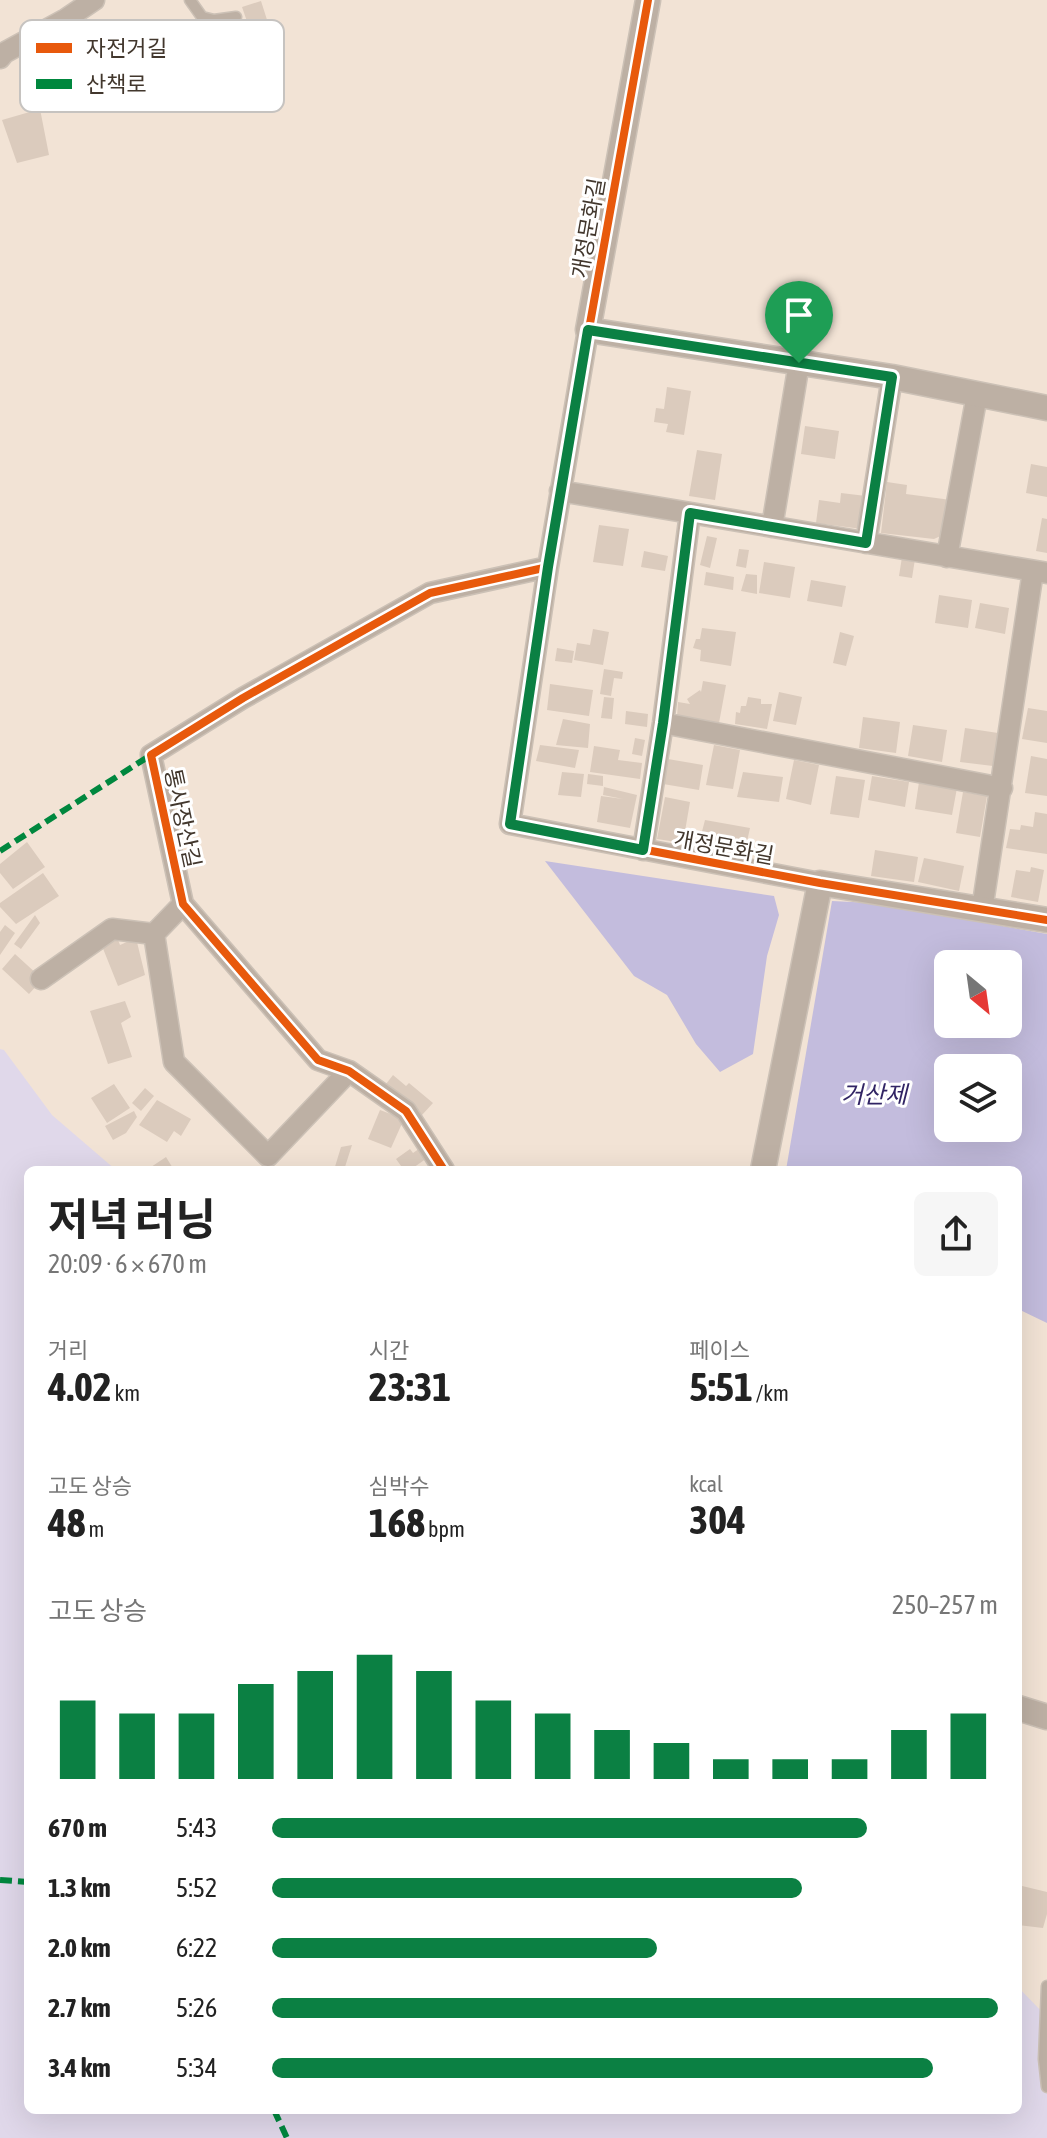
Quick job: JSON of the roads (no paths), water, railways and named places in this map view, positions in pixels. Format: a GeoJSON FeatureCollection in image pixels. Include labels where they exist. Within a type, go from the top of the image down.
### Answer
{"type":"FeatureCollection","features":[{"type":"Feature","properties":{"kind":"street"},"geometry":{"type":"LineString","coordinates":[[64,20],[94,0]]}},
{"type":"Feature","properties":{"kind":"street","name":"개정문화길"},"geometry":{"type":"LineString","coordinates":[[648,0],[560,491],[510,824],[820,883],[1047,920]]}},
{"type":"Feature","properties":{"kind":"street"},"geometry":{"type":"LineString","coordinates":[[0,58],[20,44]]}},
{"type":"Feature","properties":{"kind":"street"},"geometry":{"type":"LineString","coordinates":[[588,330],[892,377],[1047,408]]}},
{"type":"Feature","properties":{"kind":"street"},"geometry":{"type":"LineString","coordinates":[[772,527],[799,363]]}},
{"type":"Feature","properties":{"kind":"street"},"geometry":{"type":"LineString","coordinates":[[866,543],[892,377]]}},
{"type":"Feature","properties":{"kind":"street"},"geometry":{"type":"LineString","coordinates":[[947,557],[977,395]]}},
{"type":"Feature","properties":{"kind":"street"},"geometry":{"type":"LineString","coordinates":[[560,491],[1040,572],[982,910]]}},
{"type":"Feature","properties":{"kind":"street","name":"개정문화길"},"geometry":{"type":"LineString","coordinates":[[643,850],[690,513]]}},
{"type":"Feature","properties":{"kind":"street","name":"통사장산길"},"geometry":{"type":"LineString","coordinates":[[441,1166],[406,1111],[349,1071],[318,1060],[183,904],[151,755],[243,698],[430,593],[548,567]]}},
{"type":"Feature","properties":{"kind":"street"},"geometry":{"type":"LineString","coordinates":[[663,723],[1002,788]]}},
{"type":"Feature","properties":{"kind":"street"},"geometry":{"type":"LineString","coordinates":[[764,1166],[820,883]]}},
{"type":"Feature","properties":{"kind":"street"},"geometry":{"type":"LineString","coordinates":[[154,934],[183,904]]}},
{"type":"Feature","properties":{"kind":"street"},"geometry":{"type":"LineString","coordinates":[[41,979],[112,929],[154,934]]}},
{"type":"Feature","properties":{"kind":"street"},"geometry":{"type":"LineString","coordinates":[[154,934],[174,1062],[268,1156],[349,1071]]}},
{"type":"Feature","properties":{"kind":"street"},"geometry":{"type":"LineString","coordinates":[[1022,1709],[1047,1717]]}},
{"type":"Feature","properties":{"kind":"lane"},"geometry":{"type":"LineString","coordinates":[[190,0],[202,17],[214,20],[236,17]]}},
{"type":"Feature","properties":{"kind":"lane"},"geometry":{"type":"LineString","coordinates":[[1047,1986],[1044,2059],[1047,2087]]}},
{"type":"Feature","properties":{"kind":"water"},"geometry":{"type":"Polygon","coordinates":[[[545,861],[774,896],[779,915],[767,956],[753,1054],[720,1072],[696,1044],[667,995],[634,976],[545,861]]]}},
{"type":"Feature","properties":{"kind":"water","name":"거산제"},"geometry":{"type":"Polygon","coordinates":[[[832,901],[872,903],[1047,934],[1047,1323],[1022,1311],[1022,1166],[787,1166],[832,901]]]}}]}
